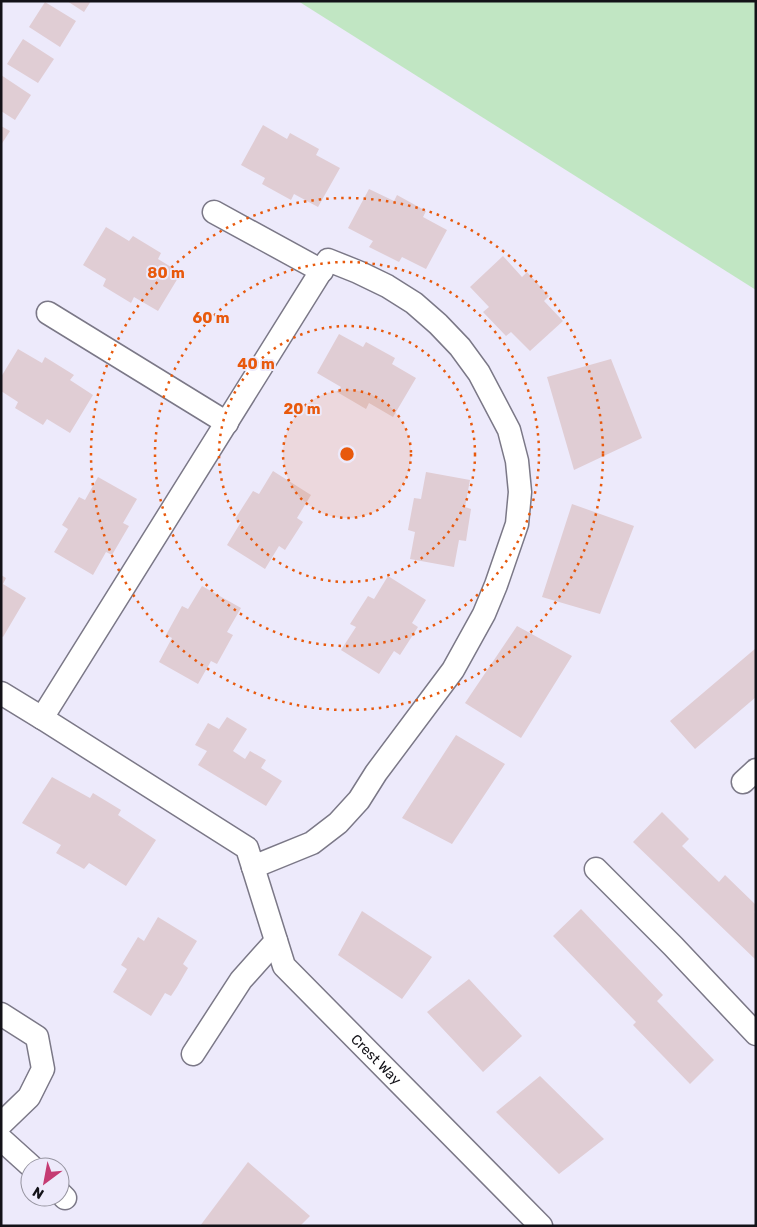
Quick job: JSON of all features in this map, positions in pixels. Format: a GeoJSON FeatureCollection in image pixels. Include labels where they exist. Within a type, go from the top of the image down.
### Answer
{"type":"FeatureCollection","features":[{"type":"Feature","properties":{"kind":"street"},"geometry":{"type":"LineString","coordinates":[[214,212],[322,271]]}},
{"type":"Feature","properties":{"kind":"street"},"geometry":{"type":"LineString","coordinates":[[42,718],[328,260],[387,286],[414,303],[460,347],[479,373],[509,430],[517,460],[520,492],[516,524],[496,585],[484,614],[453,670],[376,773],[359,800],[338,823],[312,843],[253,867]]}},
{"type":"Feature","properties":{"kind":"street"},"geometry":{"type":"LineString","coordinates":[[48,313],[227,422]]}},
{"type":"Feature","properties":{"kind":"street","name":"Crest Way"},"geometry":{"type":"LineString","coordinates":[[1,693],[247,848],[284,966],[541,1226]]}},
{"type":"Feature","properties":{"kind":"street"},"geometry":{"type":"LineString","coordinates":[[596,869],[673,946],[756,1034]]}},
{"type":"Feature","properties":{"kind":"street"},"geometry":{"type":"LineString","coordinates":[[193,1054],[241,980],[276,941]]}},
{"type":"Feature","properties":{"kind":"street"},"geometry":{"type":"LineString","coordinates":[[1,1014],[37,1037],[43,1069],[29,1097],[1,1124]]}},
{"type":"Feature","properties":{"kind":"street"},"geometry":{"type":"LineString","coordinates":[[1,1139],[21,1157]]}},
{"type":"Feature","properties":{"kind":"green space"},"geometry":{"type":"Polygon","coordinates":[[[298,1],[756,1],[756,290],[298,1]]]}},
{"type":"Feature","properties":{"kind":"building"},"geometry":{"type":"Polygon","coordinates":[[[67,1],[91,1],[84,12],[67,1]]]}},
{"type":"Feature","properties":{"kind":"building"},"geometry":{"type":"Polygon","coordinates":[[[45,2],[76,21],[60,47],[29,27],[45,2]]]}},
{"type":"Feature","properties":{"kind":"building"},"geometry":{"type":"Polygon","coordinates":[[[23,39],[54,59],[38,83],[7,64],[23,39]]]}},
{"type":"Feature","properties":{"kind":"building"},"geometry":{"type":"Polygon","coordinates":[[[1,75],[31,95],[15,120],[1,111],[1,75]]]}},
{"type":"Feature","properties":{"kind":"building"},"geometry":{"type":"Polygon","coordinates":[[[263,125],[287,139],[290,133],[319,149],[316,155],[340,168],[318,207],[294,194],[291,200],[262,184],[265,178],[241,165],[263,125]]]}},
{"type":"Feature","properties":{"kind":"building"},"geometry":{"type":"Polygon","coordinates":[[[1,126],[10,131],[1,145],[1,126]]]}},
{"type":"Feature","properties":{"kind":"building"},"geometry":{"type":"Polygon","coordinates":[[[369,189],[394,201],[397,195],[426,211],[423,217],[447,230],[426,269],[402,257],[399,262],[369,247],[373,241],[348,228],[369,189]]]}},
{"type":"Feature","properties":{"kind":"building"},"geometry":{"type":"Polygon","coordinates":[[[106,227],[129,241],[133,236],[161,253],[158,259],[181,273],[158,311],[134,297],[131,303],[103,286],[106,279],[83,265],[106,227]]]}},
{"type":"Feature","properties":{"kind":"building"},"geometry":{"type":"Polygon","coordinates":[[[503,256],[522,277],[527,272],[549,296],[544,301],[563,321],[530,351],[511,332],[506,336],[483,312],[489,307],[470,287],[503,256]]]}},
{"type":"Feature","properties":{"kind":"building"},"geometry":{"type":"Polygon","coordinates":[[[339,334],[363,347],[366,342],[395,358],[392,364],[416,378],[393,417],[369,403],[366,409],[337,392],[341,387],[317,373],[339,334]]]}},
{"type":"Feature","properties":{"kind":"building"},"geometry":{"type":"Polygon","coordinates":[[[18,349],[42,363],[45,357],[74,375],[70,380],[93,395],[70,433],[47,419],[43,425],[15,408],[18,402],[1,391],[1,377],[18,349]]]}},
{"type":"Feature","properties":{"kind":"building"},"geometry":{"type":"Polygon","coordinates":[[[611,359],[642,438],[574,470],[547,377],[611,359]]]}},
{"type":"Feature","properties":{"kind":"building"},"geometry":{"type":"Polygon","coordinates":[[[273,471],[311,495],[297,518],[303,522],[285,550],[279,546],[265,569],[227,545],[241,522],[235,519],[253,491],[259,494],[273,471]]]}},
{"type":"Feature","properties":{"kind":"building"},"geometry":{"type":"Polygon","coordinates":[[[426,472],[470,480],[465,507],[471,509],[466,541],[459,540],[454,567],[410,559],[415,532],[408,530],[414,498],[421,499],[426,472]]]}},
{"type":"Feature","properties":{"kind":"building"},"geometry":{"type":"Polygon","coordinates":[[[98,477],[137,499],[123,523],[129,526],[112,555],[106,552],[93,575],[54,552],[68,529],[62,525],[79,497],[85,500],[98,477]]]}},
{"type":"Feature","properties":{"kind":"building"},"geometry":{"type":"Polygon","coordinates":[[[572,504],[634,526],[600,614],[542,597],[572,504]]]}},
{"type":"Feature","properties":{"kind":"building"},"geometry":{"type":"Polygon","coordinates":[[[1,575],[6,578],[3,584],[26,598],[3,637],[1,636],[1,575]]]}},
{"type":"Feature","properties":{"kind":"building"},"geometry":{"type":"Polygon","coordinates":[[[388,576],[426,600],[412,623],[418,627],[400,655],[394,651],[379,674],[341,650],[356,627],[350,624],[368,596],[374,599],[388,576]]]}},
{"type":"Feature","properties":{"kind":"building"},"geometry":{"type":"Polygon","coordinates":[[[202,586],[241,608],[227,632],[233,635],[217,664],[211,661],[198,684],[159,662],[172,638],[166,635],[182,606],[188,609],[202,586]]]}},
{"type":"Feature","properties":{"kind":"building"},"geometry":{"type":"Polygon","coordinates":[[[517,626],[572,656],[521,738],[465,703],[517,626]]]}},
{"type":"Feature","properties":{"kind":"building"},"geometry":{"type":"Polygon","coordinates":[[[756,648],[756,697],[695,749],[670,721],[756,648]]]}},
{"type":"Feature","properties":{"kind":"building"},"geometry":{"type":"Polygon","coordinates":[[[227,717],[247,729],[233,751],[245,759],[250,751],[266,760],[261,768],[282,781],[266,806],[198,765],[207,751],[195,745],[208,723],[219,729],[227,717]]]}},
{"type":"Feature","properties":{"kind":"building"},"geometry":{"type":"Polygon","coordinates":[[[456,735],[505,764],[452,844],[402,818],[456,735]]]}},
{"type":"Feature","properties":{"kind":"building"},"geometry":{"type":"Polygon","coordinates":[[[52,777],[90,798],[93,793],[121,810],[118,815],[156,840],[126,886],[89,863],[84,869],[56,853],[61,845],[22,823],[52,777]]]}},
{"type":"Feature","properties":{"kind":"building"},"geometry":{"type":"Polygon","coordinates":[[[662,812],[689,839],[682,846],[719,882],[725,875],[756,905],[756,911],[754,912],[756,913],[756,960],[633,842],[662,812]]]}},
{"type":"Feature","properties":{"kind":"building"},"geometry":{"type":"Polygon","coordinates":[[[581,909],[663,995],[657,1001],[714,1060],[690,1084],[633,1025],[636,1022],[553,936],[581,909]]]}},
{"type":"Feature","properties":{"kind":"building"},"geometry":{"type":"Polygon","coordinates":[[[362,911],[432,957],[402,999],[338,955],[362,911]]]}},
{"type":"Feature","properties":{"kind":"building"},"geometry":{"type":"Polygon","coordinates":[[[158,917],[197,941],[183,964],[188,968],[177,987],[171,996],[165,993],[151,1016],[113,992],[127,969],[121,965],[138,937],[144,941],[158,917]]]}},
{"type":"Feature","properties":{"kind":"building"},"geometry":{"type":"Polygon","coordinates":[[[469,979],[522,1036],[483,1072],[427,1012],[469,979]]]}},
{"type":"Feature","properties":{"kind":"building"},"geometry":{"type":"Polygon","coordinates":[[[540,1076],[604,1139],[559,1174],[496,1112],[540,1076]]]}},
{"type":"Feature","properties":{"kind":"building"},"geometry":{"type":"Polygon","coordinates":[[[248,1162],[310,1216],[300,1226],[200,1226],[248,1162]]]}}]}
